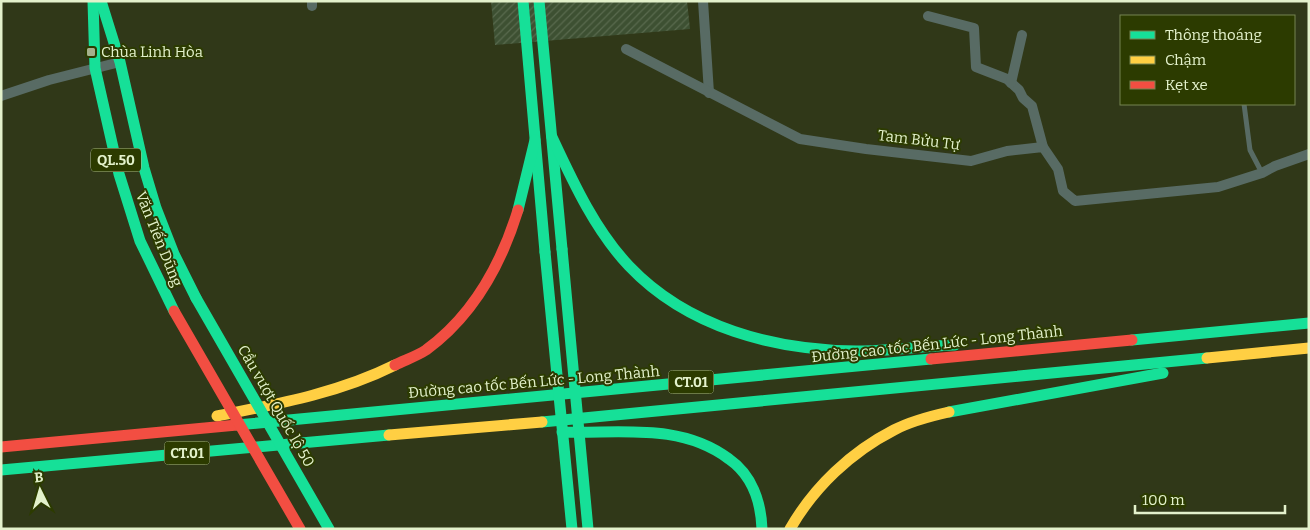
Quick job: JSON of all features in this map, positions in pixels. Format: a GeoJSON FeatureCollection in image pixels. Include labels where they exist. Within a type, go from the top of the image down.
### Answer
{"type":"FeatureCollection","features":[{"type":"Feature","properties":{"kind":"highway","name":"Văn Tiến Dũng"},"geometry":{"type":"LineString","coordinates":[[93,1],[95,68],[119,174],[131,216],[150,265],[300,529]]}},
{"type":"Feature","properties":{"kind":"highway","name":"Văn Tiến Dũng"},"geometry":{"type":"LineString","coordinates":[[101,1],[120,62],[144,168],[156,208],[174,254],[196,298]]}},
{"type":"Feature","properties":{"kind":"highway"},"geometry":{"type":"LineString","coordinates":[[523,1],[572,529]]}},
{"type":"Feature","properties":{"kind":"highway"},"geometry":{"type":"LineString","coordinates":[[539,1],[588,529]]}},
{"type":"Feature","properties":{"kind":"highway"},"geometry":{"type":"LineString","coordinates":[[552,137],[572,181],[610,241],[630,267],[658,292],[685,310],[737,334],[803,348],[857,351],[1296,324]]}},
{"type":"Feature","properties":{"kind":"highway"},"geometry":{"type":"LineString","coordinates":[[86,439],[200,420],[311,397],[370,378],[425,350],[463,316],[492,278],[516,222],[535,140]]}},
{"type":"Feature","properties":{"kind":"highway","name":"Cầu vượt Quốc lộ 50"},"geometry":{"type":"LineString","coordinates":[[196,298],[329,529]]}},
{"type":"Feature","properties":{"kind":"highway","name":"Đường cao tốc Bến Lức - Long Thành"},"geometry":{"type":"LineString","coordinates":[[1,447],[1309,323]]}},
{"type":"Feature","properties":{"kind":"highway"},"geometry":{"type":"LineString","coordinates":[[790,529],[812,495],[834,471],[896,430],[941,414],[1120,380],[1303,349]]}},
{"type":"Feature","properties":{"kind":"highway","name":"CT.01"},"geometry":{"type":"LineString","coordinates":[[1,470],[694,408],[1303,349]]}},
{"type":"Feature","properties":{"kind":"highway"},"geometry":{"type":"LineString","coordinates":[[373,436],[545,430],[675,434],[700,440],[724,453],[742,469],[752,484],[758,500],[762,518],[762,529]]}},
{"type":"Feature","properties":{"kind":"street"},"geometry":{"type":"LineString","coordinates":[[703,1],[709,93]]}},
{"type":"Feature","properties":{"kind":"street"},"geometry":{"type":"LineString","coordinates":[[928,16],[974,28],[976,67],[1007,79],[1032,106],[1043,147],[1058,169],[1063,191],[1075,201],[1218,187],[1262,173],[1275,166],[1309,154]]}},
{"type":"Feature","properties":{"kind":"street"},"geometry":{"type":"LineString","coordinates":[[1011,83],[1022,35]]}},
{"type":"Feature","properties":{"kind":"street","name":"Tam Bửu Tự"},"geometry":{"type":"LineString","coordinates":[[626,49],[800,139],[971,161],[1007,151],[1043,147]]}},
{"type":"Feature","properties":{"kind":"street"},"geometry":{"type":"LineString","coordinates":[[1,96],[49,80],[120,62]]}},
{"type":"Feature","properties":{"kind":"lane"},"geometry":{"type":"LineString","coordinates":[[1244,105],[1250,150],[1262,173]]}},
{"type":"Feature","properties":{"kind":"building"},"geometry":{"type":"Polygon","coordinates":[[[491,1],[687,1],[690,29],[495,45],[491,1]]]}},
{"type":"Feature","properties":{"kind":"traffic: fast"},"geometry":{"type":"LineString","coordinates":[[93,1],[95,68],[119,174],[140,241],[174,311]]}},
{"type":"Feature","properties":{"kind":"traffic: fast"},"geometry":{"type":"LineString","coordinates":[[101,1],[120,62],[144,168],[156,208],[174,254],[196,298]]}},
{"type":"Feature","properties":{"kind":"traffic: fast"},"geometry":{"type":"LineString","coordinates":[[523,1],[545,252]]}},
{"type":"Feature","properties":{"kind":"traffic: fast"},"geometry":{"type":"LineString","coordinates":[[539,1],[562,249]]}},
{"type":"Feature","properties":{"kind":"traffic: fast"},"geometry":{"type":"LineString","coordinates":[[552,137],[595,221],[617,252],[652,287],[678,305],[705,320],[764,340],[826,350],[869,351],[955,345]]}},
{"type":"Feature","properties":{"kind":"traffic: fast"},"geometry":{"type":"LineString","coordinates":[[518,210],[535,140]]}},
{"type":"Feature","properties":{"kind":"traffic: fast"},"geometry":{"type":"LineString","coordinates":[[562,249],[588,529]]}},
{"type":"Feature","properties":{"kind":"traffic: fast"},"geometry":{"type":"LineString","coordinates":[[545,252],[572,529]]}},
{"type":"Feature","properties":{"kind":"traffic: fast"},"geometry":{"type":"LineString","coordinates":[[196,298],[329,529]]}},
{"type":"Feature","properties":{"kind":"traffic: fast"},"geometry":{"type":"LineString","coordinates":[[1132,340],[1309,323]]}},
{"type":"Feature","properties":{"kind":"traffic: fast"},"geometry":{"type":"LineString","coordinates":[[542,422],[1207,358]]}},
{"type":"Feature","properties":{"kind":"traffic: fast"},"geometry":{"type":"LineString","coordinates":[[237,425],[931,359]]}},
{"type":"Feature","properties":{"kind":"traffic: fast"},"geometry":{"type":"LineString","coordinates":[[949,412],[1163,373]]}},
{"type":"Feature","properties":{"kind":"traffic: fast"},"geometry":{"type":"LineString","coordinates":[[562,432],[648,432],[690,439],[710,447],[737,465],[744,473],[757,499],[762,529]]}},
{"type":"Feature","properties":{"kind":"traffic: fast"},"geometry":{"type":"LineString","coordinates":[[1,470],[389,435]]}},
{"type":"Feature","properties":{"kind":"traffic: slow"},"geometry":{"type":"LineString","coordinates":[[1207,358],[1309,348]]}},
{"type":"Feature","properties":{"kind":"traffic: slow"},"geometry":{"type":"LineString","coordinates":[[217,416],[285,402],[330,390],[374,375],[395,365]]}},
{"type":"Feature","properties":{"kind":"traffic: slow"},"geometry":{"type":"LineString","coordinates":[[790,529],[822,485],[863,449],[901,427],[921,419],[949,412]]}},
{"type":"Feature","properties":{"kind":"traffic: slow"},"geometry":{"type":"LineString","coordinates":[[389,435],[542,422]]}},
{"type":"Feature","properties":{"kind":"traffic: jam"},"geometry":{"type":"LineString","coordinates":[[395,365],[426,350],[443,336],[472,305],[494,269],[518,210]]}},
{"type":"Feature","properties":{"kind":"traffic: jam"},"geometry":{"type":"LineString","coordinates":[[174,311],[300,529]]}},
{"type":"Feature","properties":{"kind":"traffic: jam"},"geometry":{"type":"LineString","coordinates":[[931,359],[1132,340]]}},
{"type":"Feature","properties":{"kind":"traffic: jam"},"geometry":{"type":"LineString","coordinates":[[1,447],[237,425]]}},
{"type":"Feature","properties":{"kind":"place","name":"Chùa Linh Hòa"},"geometry":{"type":"Point","coordinates":[91,52]}}]}
